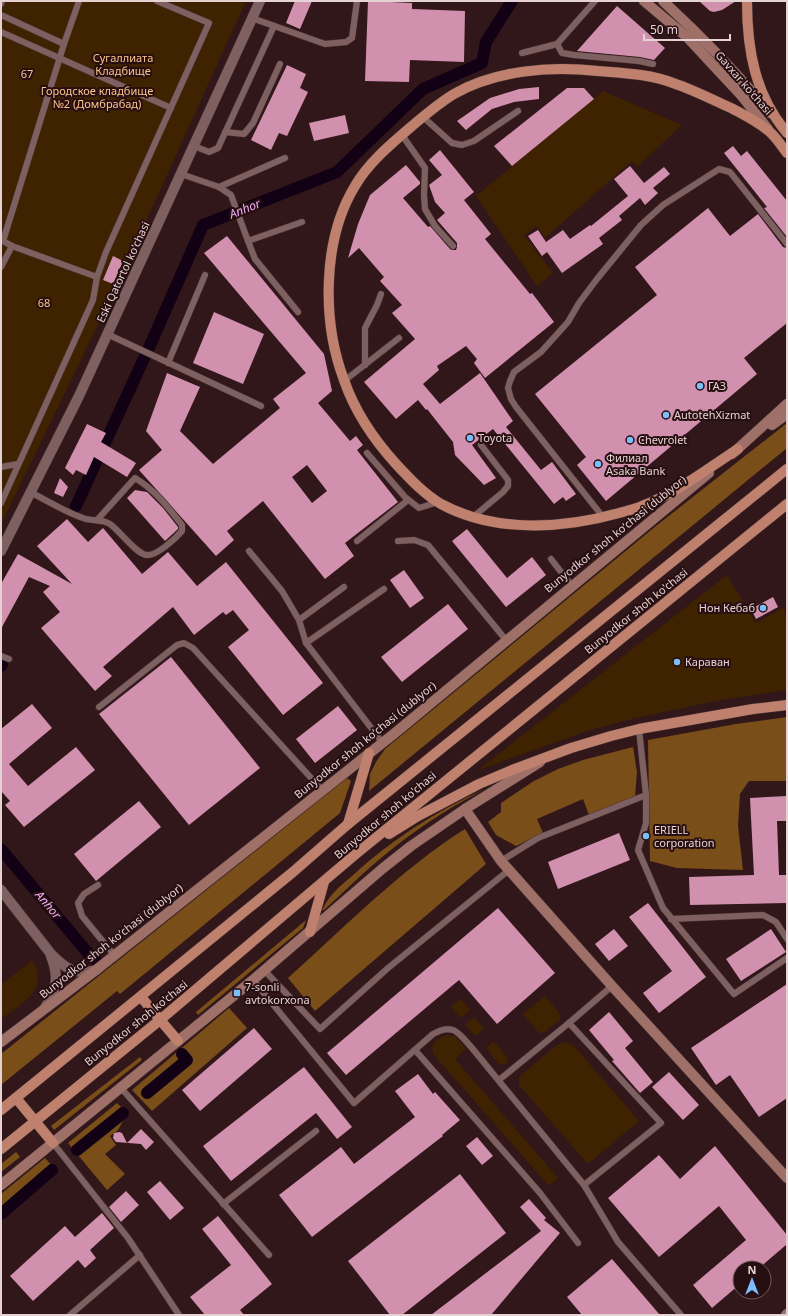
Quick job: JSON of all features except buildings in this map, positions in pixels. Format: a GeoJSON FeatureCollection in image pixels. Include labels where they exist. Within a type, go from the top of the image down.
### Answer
{"type":"FeatureCollection","features":[{"type":"Feature","properties":{"kind":"main road"},"geometry":{"type":"LineString","coordinates":[[748,1],[748,34],[752,65],[764,96],[785,131]]}},
{"type":"Feature","properties":{"kind":"main road"},"geometry":{"type":"LineString","coordinates":[[738,449],[679,488],[641,506],[602,517],[562,525],[531,525],[498,522],[464,515],[438,502],[413,483],[388,455],[358,411],[344,381],[335,351],[330,321],[329,291],[334,236],[355,185],[375,160],[423,117],[454,94],[487,80],[518,73],[552,69],[587,70],[643,76],[672,82],[710,98],[741,114],[772,134]]}},
{"type":"Feature","properties":{"kind":"main road","name":"Gavxar ko'chasi"},"geometry":{"type":"LineString","coordinates":[[772,134],[787,153]]}},
{"type":"Feature","properties":{"kind":"main road","name":"Bunyodkor shoh ko'chasi"},"geometry":{"type":"LineString","coordinates":[[1,1110],[294,872],[348,824],[787,468]]}},
{"type":"Feature","properties":{"kind":"main road","name":"Bunyodkor shoh ko'chasi"},"geometry":{"type":"LineString","coordinates":[[1,1149],[160,1020],[357,853],[787,504]]}},
{"type":"Feature","properties":{"kind":"main road"},"geometry":{"type":"LineString","coordinates":[[751,533],[787,511]]}},
{"type":"Feature","properties":{"kind":"main road"},"geometry":{"type":"LineString","coordinates":[[357,853],[418,816],[479,784],[571,748],[639,729],[753,709],[787,705]]}},
{"type":"Feature","properties":{"kind":"main road"},"geometry":{"type":"LineString","coordinates":[[348,824],[369,753]]}},
{"type":"Feature","properties":{"kind":"main road"},"geometry":{"type":"LineString","coordinates":[[310,932],[324,882]]}},
{"type":"Feature","properties":{"kind":"main road"},"geometry":{"type":"LineString","coordinates":[[140,997],[178,1041]]}},
{"type":"Feature","properties":{"kind":"main road"},"geometry":{"type":"LineString","coordinates":[[16,1098],[53,1143]]}},
{"type":"Feature","properties":{"kind":"street","name":"Eski Qatortol ko'chasi"},"geometry":{"type":"LineString","coordinates":[[1,551],[107,334],[260,1]]}},
{"type":"Feature","properties":{"kind":"street","name":"Gavxar ko'chasi"},"geometry":{"type":"LineString","coordinates":[[644,1],[688,38],[741,96],[772,134]]}},
{"type":"Feature","properties":{"kind":"street","name":"Gavxar ko'chasi"},"geometry":{"type":"LineString","coordinates":[[663,1],[699,34],[748,87],[785,131]]}},
{"type":"Feature","properties":{"kind":"street","name":"Bunyodkor shoh koʻchasi (dublyor)"},"geometry":{"type":"LineString","coordinates":[[1,1042],[96,970],[395,733],[738,449],[787,404]]}},
{"type":"Feature","properties":{"kind":"street","name":"Bunyodkor shoh koʻchasi (dublyor)"},"geometry":{"type":"LineString","coordinates":[[738,449],[787,414]]}},
{"type":"Feature","properties":{"kind":"street"},"geometry":{"type":"LineString","coordinates":[[1,1185],[253,980],[382,869],[411,846],[465,809],[548,757]]}},
{"type":"Feature","properties":{"kind":"street"},"geometry":{"type":"LineString","coordinates":[[465,809],[508,870],[787,1178]]}},
{"type":"Feature","properties":{"kind":"street"},"geometry":{"type":"LineString","coordinates":[[1,890],[51,954],[65,967],[79,973],[96,970]]}},
{"type":"Feature","properties":{"kind":"street"},"geometry":{"type":"LineString","coordinates":[[45,1008],[53,994],[56,981],[56,967],[51,954]]}},
{"type":"Feature","properties":{"kind":"lane"},"geometry":{"type":"LineString","coordinates":[[79,1],[2,241],[97,277]]}},
{"type":"Feature","properties":{"kind":"lane"},"geometry":{"type":"LineString","coordinates":[[1,503],[93,300],[97,277],[106,252],[209,23],[157,1]]}},
{"type":"Feature","properties":{"kind":"lane"},"geometry":{"type":"LineString","coordinates":[[252,18],[325,44],[346,42],[352,38],[357,1]]}},
{"type":"Feature","properties":{"kind":"lane"},"geometry":{"type":"LineString","coordinates":[[522,53],[557,44],[595,1]]}},
{"type":"Feature","properties":{"kind":"lane"},"geometry":{"type":"LineString","coordinates":[[1,15],[64,44]]}},
{"type":"Feature","properties":{"kind":"lane"},"geometry":{"type":"LineString","coordinates":[[194,146],[209,152],[218,148],[274,26]]}},
{"type":"Feature","properties":{"kind":"lane"},"geometry":{"type":"LineString","coordinates":[[1,32],[171,108]]}},
{"type":"Feature","properties":{"kind":"lane"},"geometry":{"type":"LineString","coordinates":[[557,44],[562,53],[574,56],[639,61],[653,64]]}},
{"type":"Feature","properties":{"kind":"lane"},"geometry":{"type":"LineString","coordinates":[[225,132],[244,134],[254,123],[280,64]]}},
{"type":"Feature","properties":{"kind":"lane"},"geometry":{"type":"LineString","coordinates":[[423,117],[452,143],[462,145],[474,141],[518,111]]}},
{"type":"Feature","properties":{"kind":"lane"},"geometry":{"type":"LineString","coordinates":[[402,135],[426,168],[424,195],[426,209],[435,226],[453,246]]}},
{"type":"Feature","properties":{"kind":"lane"},"geometry":{"type":"LineString","coordinates":[[219,187],[285,158]]}},
{"type":"Feature","properties":{"kind":"lane"},"geometry":{"type":"LineString","coordinates":[[602,517],[511,399],[508,388],[514,372],[541,352],[568,322],[579,303],[597,279],[641,225],[664,205],[719,169],[730,172],[787,244]]}},
{"type":"Feature","properties":{"kind":"lane"},"geometry":{"type":"LineString","coordinates":[[181,174],[219,187],[231,195],[242,227],[256,259],[298,312]]}},
{"type":"Feature","properties":{"kind":"lane"},"geometry":{"type":"LineString","coordinates":[[248,242],[302,222]]}},
{"type":"Feature","properties":{"kind":"lane"},"geometry":{"type":"LineString","coordinates":[[1,267],[12,246]]}},
{"type":"Feature","properties":{"kind":"lane"},"geometry":{"type":"LineString","coordinates":[[168,363],[205,275]]}},
{"type":"Feature","properties":{"kind":"lane"},"geometry":{"type":"LineString","coordinates":[[365,364],[365,328],[381,294]]}},
{"type":"Feature","properties":{"kind":"lane"},"geometry":{"type":"LineString","coordinates":[[107,334],[261,406]]}},
{"type":"Feature","properties":{"kind":"lane"},"geometry":{"type":"LineString","coordinates":[[344,381],[399,338]]}},
{"type":"Feature","properties":{"kind":"lane"},"geometry":{"type":"LineString","coordinates":[[473,517],[508,486],[508,480],[481,445]]}},
{"type":"Feature","properties":{"kind":"lane"},"geometry":{"type":"LineString","coordinates":[[366,453],[408,500],[419,508],[438,502]]}},
{"type":"Feature","properties":{"kind":"lane"},"geometry":{"type":"LineString","coordinates":[[1,467],[18,464]]}},
{"type":"Feature","properties":{"kind":"lane"},"geometry":{"type":"LineString","coordinates":[[30,492],[85,519],[98,519],[106,522],[145,556],[153,555],[182,531],[182,525],[160,498],[135,478],[98,519]]}},
{"type":"Feature","properties":{"kind":"lane"},"geometry":{"type":"LineString","coordinates":[[357,541],[408,500]]}},
{"type":"Feature","properties":{"kind":"lane"},"geometry":{"type":"LineString","coordinates":[[398,541],[414,540],[428,545],[506,640]]}},
{"type":"Feature","properties":{"kind":"lane"},"geometry":{"type":"LineString","coordinates":[[249,551],[282,591],[299,620],[306,643],[382,742]]}},
{"type":"Feature","properties":{"kind":"lane"},"geometry":{"type":"LineString","coordinates":[[551,559],[572,586]]}},
{"type":"Feature","properties":{"kind":"lane"},"geometry":{"type":"LineString","coordinates":[[299,620],[344,587]]}},
{"type":"Feature","properties":{"kind":"lane"},"geometry":{"type":"LineString","coordinates":[[306,643],[384,589]]}},
{"type":"Feature","properties":{"kind":"lane"},"geometry":{"type":"LineString","coordinates":[[99,707],[177,646],[184,643],[193,648],[322,790]]}},
{"type":"Feature","properties":{"kind":"lane"},"geometry":{"type":"LineString","coordinates":[[1,656],[9,659]]}},
{"type":"Feature","properties":{"kind":"lane"},"geometry":{"type":"LineString","coordinates":[[639,729],[646,795],[646,823],[638,850],[663,908],[734,994],[787,958]]}},
{"type":"Feature","properties":{"kind":"lane"},"geometry":{"type":"LineString","coordinates":[[501,861],[538,838],[646,795]]}},
{"type":"Feature","properties":{"kind":"lane"},"geometry":{"type":"LineString","coordinates":[[264,970],[320,1029],[388,968],[508,870]]}},
{"type":"Feature","properties":{"kind":"lane"},"geometry":{"type":"LineString","coordinates":[[98,885],[84,894],[78,903],[82,916],[114,955]]}},
{"type":"Feature","properties":{"kind":"lane"},"geometry":{"type":"LineString","coordinates":[[671,919],[763,915],[776,922],[787,939]]}},
{"type":"Feature","properties":{"kind":"lane"},"geometry":{"type":"LineString","coordinates":[[253,980],[354,1103],[433,1034],[440,1030],[451,1028],[456,1031],[499,1080],[584,1185],[618,1242],[681,1315]]}},
{"type":"Feature","properties":{"kind":"lane"},"geometry":{"type":"LineString","coordinates":[[499,1080],[612,986]]}},
{"type":"Feature","properties":{"kind":"lane"},"geometry":{"type":"LineString","coordinates":[[569,1023],[661,1123],[584,1185]]}},
{"type":"Feature","properties":{"kind":"lane"},"geometry":{"type":"LineString","coordinates":[[415,1050],[540,1193],[578,1243]]}},
{"type":"Feature","properties":{"kind":"lane"},"geometry":{"type":"LineString","coordinates":[[121,1088],[269,1255]]}},
{"type":"Feature","properties":{"kind":"lane"},"geometry":{"type":"LineString","coordinates":[[223,1204],[316,1131]]}},
{"type":"Feature","properties":{"kind":"lane"},"geometry":{"type":"LineString","coordinates":[[53,1143],[128,1238],[179,1315]]}},
{"type":"Feature","properties":{"kind":"lane"},"geometry":{"type":"LineString","coordinates":[[70,1315],[140,1255]]}},
{"type":"Feature","properties":{"kind":"green space","name":"Городское кладбище №2 (Домбрабад)"},"geometry":{"type":"Polygon","coordinates":[[[1,1],[246,1],[113,294],[1,524],[1,1]]]}},
{"type":"Feature","properties":{"kind":"green space"},"geometry":{"type":"Polygon","coordinates":[[[603,91],[682,125],[637,167],[632,161],[545,238],[536,226],[524,235],[553,273],[537,286],[476,196],[603,91]]]}},
{"type":"Feature","properties":{"kind":"green space"},"geometry":{"type":"Polygon","coordinates":[[[727,575],[756,623],[784,607],[787,623],[787,690],[720,700],[636,718],[590,730],[478,770],[727,575]]]}},
{"type":"Feature","properties":{"kind":"green space"},"geometry":{"type":"Polygon","coordinates":[[[32,960],[37,971],[38,980],[36,988],[32,995],[1,1019],[1,985],[32,960]]]}},
{"type":"Feature","properties":{"kind":"green space"},"geometry":{"type":"Polygon","coordinates":[[[545,996],[560,1014],[560,1020],[544,1032],[539,1033],[523,1014],[545,996]]]}},
{"type":"Feature","properties":{"kind":"green space"},"geometry":{"type":"Polygon","coordinates":[[[460,999],[470,1010],[461,1018],[451,1007],[460,999]]]}},
{"type":"Feature","properties":{"kind":"green space"},"geometry":{"type":"Polygon","coordinates":[[[474,1017],[484,1029],[476,1036],[465,1025],[474,1017]]]}},
{"type":"Feature","properties":{"kind":"green space"},"geometry":{"type":"Polygon","coordinates":[[[446,1035],[455,1036],[466,1049],[455,1059],[558,1178],[549,1186],[434,1055],[432,1048],[433,1045],[440,1038],[446,1035]]]}},
{"type":"Feature","properties":{"kind":"green space"},"geometry":{"type":"Polygon","coordinates":[[[493,1041],[508,1058],[506,1064],[499,1064],[486,1048],[493,1041]]]}},
{"type":"Feature","properties":{"kind":"green space"},"geometry":{"type":"Polygon","coordinates":[[[566,1042],[574,1046],[639,1121],[588,1164],[519,1085],[519,1078],[521,1075],[557,1045],[566,1042]]]}},
{"type":"Feature","properties":{"kind":"shaded area"},"geometry":{"type":"Polygon","coordinates":[[[787,423],[787,448],[369,791],[370,774],[385,749],[656,526],[787,423]]]}},
{"type":"Feature","properties":{"kind":"shaded area"},"geometry":{"type":"Polygon","coordinates":[[[787,717],[787,781],[749,781],[740,794],[738,826],[743,870],[677,868],[650,861],[648,740],[736,724],[787,717]]]}},
{"type":"Feature","properties":{"kind":"shaded area"},"geometry":{"type":"Polygon","coordinates":[[[633,747],[637,772],[635,797],[589,815],[583,799],[537,819],[543,833],[516,846],[496,835],[488,822],[501,812],[501,803],[534,781],[558,769],[583,760],[633,747]]]}},
{"type":"Feature","properties":{"kind":"shaded area"},"geometry":{"type":"Polygon","coordinates":[[[347,778],[351,781],[340,813],[120,994],[117,991],[1,1085],[1,1054],[347,778]]]}},
{"type":"Feature","properties":{"kind":"shaded area"},"geometry":{"type":"Polygon","coordinates":[[[485,789],[440,815],[407,837],[378,860],[324,910],[322,910],[328,899],[339,887],[398,838],[449,807],[485,789]]]}},
{"type":"Feature","properties":{"kind":"shaded area"},"geometry":{"type":"Polygon","coordinates":[[[465,829],[486,864],[315,1011],[288,978],[395,881],[418,862],[465,829]]]}},
{"type":"Feature","properties":{"kind":"shaded area"},"geometry":{"type":"Polygon","coordinates":[[[306,920],[303,928],[198,1015],[196,1012],[306,920]]]}},
{"type":"Feature","properties":{"kind":"shaded area"},"geometry":{"type":"Polygon","coordinates":[[[229,1008],[247,1028],[152,1111],[132,1090],[229,1008]]]}},
{"type":"Feature","properties":{"kind":"shaded area"},"geometry":{"type":"Polygon","coordinates":[[[140,1057],[142,1060],[54,1130],[51,1126],[140,1057]]]}},
{"type":"Feature","properties":{"kind":"shaded area"},"geometry":{"type":"Polygon","coordinates":[[[117,1103],[127,1113],[118,1130],[110,1136],[116,1145],[105,1154],[125,1174],[107,1190],[68,1143],[117,1103]]]}},
{"type":"Feature","properties":{"kind":"shaded area"},"geometry":{"type":"Polygon","coordinates":[[[16,1152],[20,1157],[1,1172],[1,1164],[16,1152]]]}},
{"type":"Feature","properties":{"kind":"shaded area"},"geometry":{"type":"Polygon","coordinates":[[[45,1158],[53,1167],[1,1209],[1,1194],[45,1158]]]}},
{"type":"Feature","properties":{"kind":"waterway","name":"Anhor"},"geometry":{"type":"LineString","coordinates":[[76,506],[152,341],[203,225],[337,172],[423,89],[482,63],[486,42],[512,1]]}},
{"type":"Feature","properties":{"kind":"waterway","name":"Anhor"},"geometry":{"type":"LineString","coordinates":[[1,849],[87,952],[96,960]]}},
{"type":"Feature","properties":{"kind":"waterway","name":"Anhor"},"geometry":{"type":"LineString","coordinates":[[147,1093],[187,1060],[182,1054]]}},
{"type":"Feature","properties":{"kind":"waterway","name":"Anhor"},"geometry":{"type":"LineString","coordinates":[[77,1150],[123,1113]]}},
{"type":"Feature","properties":{"kind":"waterway","name":"Anhor"},"geometry":{"type":"LineString","coordinates":[[1,1214],[52,1170]]}},
{"type":"Feature","properties":{"kind":"place","name":"ГАЗ"},"geometry":{"type":"Point","coordinates":[700,386]}},
{"type":"Feature","properties":{"kind":"place","name":"AutotehXizmat"},"geometry":{"type":"Point","coordinates":[666,415]}},
{"type":"Feature","properties":{"kind":"place","name":"Toyota"},"geometry":{"type":"Point","coordinates":[470,438]}},
{"type":"Feature","properties":{"kind":"place","name":"Chevrolet"},"geometry":{"type":"Point","coordinates":[630,440]}},
{"type":"Feature","properties":{"kind":"place","name":"Филиал Asaka Bank"},"geometry":{"type":"Point","coordinates":[598,464]}},
{"type":"Feature","properties":{"kind":"place","name":"Нон Кебаб"},"geometry":{"type":"Point","coordinates":[763,608]}},
{"type":"Feature","properties":{"kind":"place","name":"Караван"},"geometry":{"type":"Point","coordinates":[677,662]}},
{"type":"Feature","properties":{"kind":"place","name":"ERIELL corporation"},"geometry":{"type":"Point","coordinates":[646,836]}},
{"type":"Feature","properties":{"kind":"place","name":"7-sonli avtokorxona"},"geometry":{"type":"Point","coordinates":[237,993]}},
{"type":"Feature","properties":{"kind":"park label","name":"Сугаллиата Кладбище"},"geometry":{"type":"Point","coordinates":[123,64]}},
{"type":"Feature","properties":{"kind":"park label","name":"67"},"geometry":{"type":"Point","coordinates":[27,74]}},
{"type":"Feature","properties":{"kind":"park label","name":"68"},"geometry":{"type":"Point","coordinates":[44,303]}}]}
